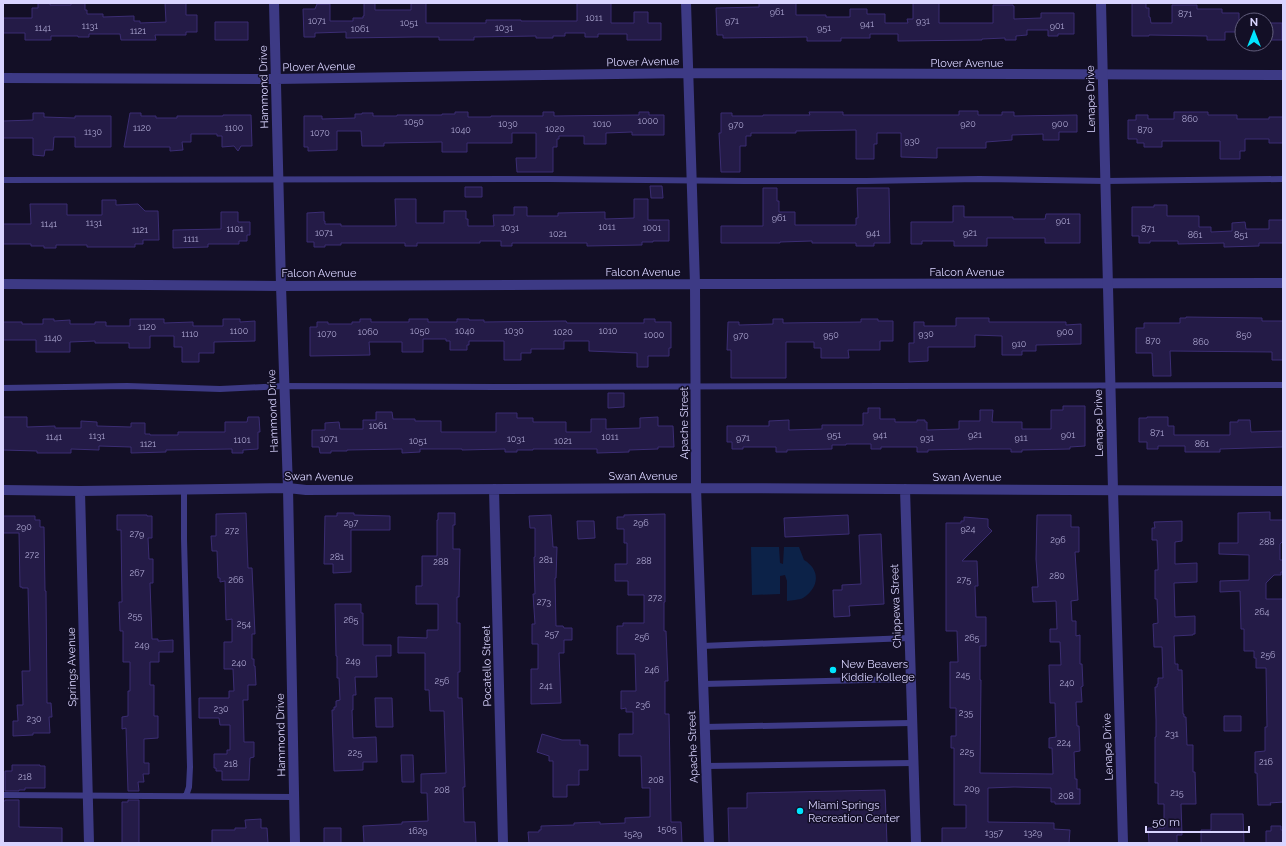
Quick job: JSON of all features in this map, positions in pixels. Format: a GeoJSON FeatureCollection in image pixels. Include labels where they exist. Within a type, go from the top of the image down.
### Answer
{"type":"FeatureCollection","features":[{"type":"Feature","properties":{"kind":"street","name":"Hammond Drive"},"geometry":{"type":"LineString","coordinates":[[274,3],[288,488],[295,843]]}},
{"type":"Feature","properties":{"kind":"street","name":"Apache Street"},"geometry":{"type":"LineString","coordinates":[[686,3],[695,284],[696,488],[709,843]]}},
{"type":"Feature","properties":{"kind":"street","name":"Lenape Drive"},"geometry":{"type":"LineString","coordinates":[[1101,3],[1123,843]]}},
{"type":"Feature","properties":{"kind":"street","name":"Plover Avenue"},"geometry":{"type":"LineString","coordinates":[[3,78],[276,79],[688,73],[1283,76]]}},
{"type":"Feature","properties":{"kind":"street","name":"Falcon Avenue"},"geometry":{"type":"LineString","coordinates":[[3,284],[281,286],[1283,283]]}},
{"type":"Feature","properties":{"kind":"street","name":"Swan Avenue"},"geometry":{"type":"LineString","coordinates":[[3,490],[80,491],[288,488],[306,490],[696,488],[1283,491]]}},
{"type":"Feature","properties":{"kind":"street","name":"Pocatello Street"},"geometry":{"type":"LineString","coordinates":[[494,489],[503,843]]}},
{"type":"Feature","properties":{"kind":"street","name":"Chippewa Street"},"geometry":{"type":"LineString","coordinates":[[904,489],[912,763],[916,843]]}},
{"type":"Feature","properties":{"kind":"street","name":"Springs Avenue"},"geometry":{"type":"LineString","coordinates":[[80,491],[89,843]]}},
{"type":"Feature","properties":{"kind":"lane"},"geometry":{"type":"LineString","coordinates":[[3,180],[278,179],[866,181],[979,179],[1105,181],[1283,179]]}},
{"type":"Feature","properties":{"kind":"lane"},"geometry":{"type":"LineString","coordinates":[[3,388],[127,386],[220,389],[284,386],[487,387],[1283,385]]}},
{"type":"Feature","properties":{"kind":"lane"},"geometry":{"type":"LineString","coordinates":[[184,489],[184,554],[190,767],[189,787],[186,796]]}},
{"type":"Feature","properties":{"kind":"lane"},"geometry":{"type":"LineString","coordinates":[[702,646],[909,638]]}},
{"type":"Feature","properties":{"kind":"lane"},"geometry":{"type":"LineString","coordinates":[[703,684],[910,679]]}},
{"type":"Feature","properties":{"kind":"lane"},"geometry":{"type":"LineString","coordinates":[[704,727],[911,723]]}},
{"type":"Feature","properties":{"kind":"lane"},"geometry":{"type":"LineString","coordinates":[[706,766],[912,763]]}},
{"type":"Feature","properties":{"kind":"lane"},"geometry":{"type":"LineString","coordinates":[[3,795],[294,797]]}},
{"type":"Feature","properties":{"kind":"water"},"geometry":{"type":"Polygon","coordinates":[[[751,547],[779,547],[780,563],[783,564],[784,547],[799,547],[804,560],[813,569],[815,574],[815,584],[812,589],[803,598],[787,601],[787,581],[785,575],[780,576],[780,594],[752,595],[751,547]]]}},
{"type":"Feature","properties":{"kind":"building"},"geometry":{"type":"Polygon","coordinates":[[[38,3],[50,3],[50,5],[71,5],[71,3],[85,3],[85,10],[87,10],[87,14],[103,14],[103,17],[134,16],[134,21],[140,21],[140,23],[166,22],[165,3],[186,3],[186,15],[197,15],[197,32],[186,32],[186,35],[155,35],[156,40],[121,40],[120,34],[89,34],[89,37],[51,36],[51,40],[25,40],[25,33],[3,33],[3,18],[32,18],[32,8],[38,8],[38,3]]]}},
{"type":"Feature","properties":{"kind":"building"},"geometry":{"type":"Polygon","coordinates":[[[364,3],[375,3],[375,10],[411,10],[411,3],[426,3],[426,23],[486,23],[486,20],[577,21],[577,3],[611,3],[611,23],[634,23],[634,12],[648,12],[648,23],[661,23],[661,40],[627,40],[627,34],[598,34],[598,37],[585,37],[585,33],[565,33],[565,36],[553,36],[553,38],[536,38],[536,36],[474,37],[474,40],[439,40],[439,37],[346,38],[346,32],[315,33],[315,37],[304,37],[303,9],[315,9],[317,4],[330,4],[330,21],[353,21],[353,18],[363,18],[364,3]]]}},
{"type":"Feature","properties":{"kind":"building"},"geometry":{"type":"Polygon","coordinates":[[[759,3],[796,3],[796,15],[826,15],[826,17],[850,17],[850,9],[867,9],[867,14],[885,14],[885,23],[908,23],[907,19],[913,19],[913,3],[939,3],[939,23],[993,23],[993,5],[1013,5],[1014,19],[1041,18],[1041,13],[1074,13],[1074,34],[1058,34],[1058,36],[1048,36],[1048,30],[1027,30],[1027,35],[1016,36],[1016,40],[1005,40],[1005,38],[982,40],[898,41],[898,34],[870,34],[870,38],[841,38],[841,41],[807,41],[807,37],[723,38],[723,35],[717,35],[716,8],[759,7],[759,3]]]}},
{"type":"Feature","properties":{"kind":"building"},"geometry":{"type":"Polygon","coordinates":[[[1132,3],[1146,3],[1146,8],[1149,8],[1151,23],[1172,23],[1172,5],[1197,5],[1197,9],[1222,9],[1222,13],[1234,13],[1234,32],[1225,32],[1225,40],[1207,40],[1207,36],[1132,36],[1132,3]]]}},
{"type":"Feature","properties":{"kind":"building"},"geometry":{"type":"Polygon","coordinates":[[[215,22],[248,22],[248,40],[215,40],[215,22]]]}},
{"type":"Feature","properties":{"kind":"building"},"geometry":{"type":"Polygon","coordinates":[[[1274,23],[1282,23],[1282,40],[1274,40],[1274,23]]]}},
{"type":"Feature","properties":{"kind":"building"},"geometry":{"type":"Polygon","coordinates":[[[959,111],[978,111],[978,115],[1002,115],[1002,112],[1014,112],[1014,116],[1077,115],[1077,132],[1059,132],[1059,140],[1043,140],[1043,134],[1012,135],[1012,140],[986,142],[986,148],[937,148],[937,158],[901,157],[901,133],[877,133],[877,144],[874,144],[874,159],[856,159],[856,130],[796,131],[796,133],[751,133],[751,136],[746,136],[746,146],[740,146],[740,172],[721,172],[719,133],[721,133],[721,113],[732,113],[732,116],[810,115],[809,112],[843,112],[843,115],[959,115],[959,111]]]}},
{"type":"Feature","properties":{"kind":"building"},"geometry":{"type":"Polygon","coordinates":[[[455,112],[468,112],[468,117],[491,117],[543,116],[543,112],[554,112],[554,116],[639,115],[639,112],[649,112],[649,115],[664,115],[664,135],[632,135],[632,132],[606,133],[606,144],[584,144],[584,136],[559,136],[559,139],[557,139],[557,147],[553,147],[553,172],[517,172],[516,158],[536,158],[536,133],[512,133],[512,143],[467,143],[467,152],[442,152],[442,142],[384,143],[384,146],[362,146],[361,131],[337,131],[337,150],[308,151],[308,147],[304,147],[304,116],[322,116],[322,119],[355,118],[355,114],[362,113],[373,113],[373,116],[397,116],[442,115],[455,114],[455,112]]]}},
{"type":"Feature","properties":{"kind":"building"},"geometry":{"type":"Polygon","coordinates":[[[1174,112],[1208,112],[1208,115],[1237,115],[1237,119],[1269,119],[1269,117],[1283,117],[1283,143],[1269,143],[1269,139],[1245,139],[1245,151],[1240,151],[1240,159],[1220,159],[1220,141],[1162,141],[1162,147],[1144,147],[1144,143],[1137,143],[1137,139],[1128,139],[1128,120],[1136,120],[1136,115],[1148,115],[1148,119],[1174,119],[1174,112]]]}},
{"type":"Feature","properties":{"kind":"building"},"geometry":{"type":"Polygon","coordinates":[[[33,113],[44,113],[44,117],[75,118],[75,116],[111,116],[111,147],[75,147],[75,137],[54,137],[53,150],[45,150],[44,156],[33,155],[33,138],[3,138],[3,121],[33,120],[33,113]]]}},
{"type":"Feature","properties":{"kind":"building"},"geometry":{"type":"Polygon","coordinates":[[[130,113],[141,113],[141,116],[156,116],[156,118],[177,118],[177,116],[251,115],[252,146],[241,146],[238,151],[234,146],[222,147],[222,136],[217,136],[217,134],[191,134],[191,142],[182,142],[183,150],[170,151],[170,147],[124,147],[130,113]]]}},
{"type":"Feature","properties":{"kind":"building"},"geometry":{"type":"Polygon","coordinates":[[[650,186],[662,186],[663,198],[651,198],[650,186]]]}},
{"type":"Feature","properties":{"kind":"building"},"geometry":{"type":"Polygon","coordinates":[[[465,187],[482,187],[482,197],[465,197],[465,187]]]}},
{"type":"Feature","properties":{"kind":"building"},"geometry":{"type":"Polygon","coordinates":[[[763,188],[777,188],[779,212],[795,212],[795,225],[856,225],[856,218],[858,218],[857,188],[889,188],[890,243],[874,243],[874,246],[856,246],[856,243],[812,243],[812,241],[780,243],[721,243],[721,226],[763,226],[763,188]]]}},
{"type":"Feature","properties":{"kind":"building"},"geometry":{"type":"Polygon","coordinates":[[[395,199],[416,199],[416,223],[444,223],[444,211],[466,211],[468,226],[494,226],[493,215],[514,215],[514,207],[527,207],[527,216],[558,216],[558,213],[605,212],[605,219],[634,218],[634,199],[648,199],[648,220],[669,220],[669,241],[642,242],[642,245],[587,246],[587,243],[512,243],[512,246],[501,246],[501,241],[480,241],[480,243],[417,243],[417,246],[405,246],[405,243],[341,243],[341,245],[325,245],[325,247],[314,247],[314,242],[307,242],[307,213],[324,212],[325,224],[341,224],[341,226],[396,226],[395,199]]]}},
{"type":"Feature","properties":{"kind":"building"},"geometry":{"type":"Polygon","coordinates":[[[102,200],[116,200],[116,205],[138,204],[145,211],[158,211],[159,240],[143,240],[143,244],[135,244],[135,247],[87,247],[87,245],[56,245],[56,248],[44,248],[44,246],[31,246],[31,244],[3,244],[3,224],[31,224],[30,204],[67,204],[67,215],[102,215],[102,200]]]}},
{"type":"Feature","properties":{"kind":"building"},"geometry":{"type":"Polygon","coordinates":[[[1154,205],[1167,205],[1167,216],[1199,216],[1199,227],[1211,227],[1211,232],[1232,231],[1232,223],[1245,222],[1246,229],[1269,229],[1269,220],[1283,220],[1283,243],[1259,243],[1259,246],[1224,247],[1224,243],[1178,244],[1178,241],[1150,241],[1150,243],[1139,243],[1139,236],[1132,236],[1132,207],[1154,207],[1154,205]]]}},
{"type":"Feature","properties":{"kind":"building"},"geometry":{"type":"Polygon","coordinates":[[[953,206],[964,206],[964,217],[1013,217],[1013,219],[1045,219],[1046,214],[1080,214],[1080,243],[1045,243],[1045,238],[987,238],[987,246],[954,246],[954,241],[922,241],[922,244],[911,244],[911,222],[953,222],[953,206]]]}},
{"type":"Feature","properties":{"kind":"building"},"geometry":{"type":"Polygon","coordinates":[[[221,212],[238,212],[238,222],[250,222],[250,235],[247,235],[247,241],[239,241],[239,244],[208,244],[208,247],[173,248],[173,230],[221,229],[221,212]]]}},
{"type":"Feature","properties":{"kind":"building"},"geometry":{"type":"Polygon","coordinates":[[[956,318],[989,318],[989,322],[1066,322],[1066,325],[1081,324],[1081,344],[1036,345],[1036,351],[1022,351],[1022,355],[1002,355],[1002,336],[975,335],[975,347],[928,347],[928,361],[909,362],[909,343],[914,343],[914,322],[924,322],[924,326],[956,326],[956,318]]]}},
{"type":"Feature","properties":{"kind":"building"},"geometry":{"type":"Polygon","coordinates":[[[1180,318],[1262,318],[1262,321],[1283,321],[1283,360],[1272,360],[1272,352],[1170,351],[1171,376],[1153,376],[1152,353],[1136,353],[1136,328],[1144,328],[1144,323],[1180,323],[1180,318]]]}},
{"type":"Feature","properties":{"kind":"building"},"geometry":{"type":"Polygon","coordinates":[[[43,319],[54,319],[54,321],[70,320],[70,324],[95,324],[95,322],[106,322],[106,326],[130,326],[130,319],[164,319],[164,323],[193,322],[193,326],[223,326],[223,319],[240,319],[240,322],[255,321],[255,341],[214,342],[214,353],[199,353],[199,362],[182,362],[182,347],[174,347],[174,336],[150,336],[150,348],[129,348],[129,343],[95,343],[95,341],[70,342],[70,352],[36,352],[36,340],[3,340],[3,322],[43,324],[43,319]]]}},
{"type":"Feature","properties":{"kind":"building"},"geometry":{"type":"Polygon","coordinates":[[[360,319],[371,319],[371,322],[409,322],[409,319],[428,319],[428,322],[457,322],[457,319],[469,319],[484,320],[484,322],[566,321],[567,323],[644,323],[644,319],[655,319],[655,322],[671,322],[671,348],[669,348],[669,356],[648,356],[648,367],[637,367],[637,353],[589,351],[589,341],[564,341],[564,349],[531,349],[531,353],[521,353],[521,360],[504,360],[504,341],[469,341],[467,350],[450,350],[450,341],[446,341],[446,339],[423,339],[423,352],[402,352],[402,342],[369,342],[370,355],[310,356],[310,327],[317,327],[317,322],[328,322],[328,324],[352,324],[352,322],[360,322],[360,319]]]}},
{"type":"Feature","properties":{"kind":"building"},"geometry":{"type":"Polygon","coordinates":[[[773,319],[783,319],[783,323],[861,322],[861,319],[893,321],[893,341],[880,341],[880,350],[848,350],[849,358],[821,358],[821,348],[814,348],[814,342],[786,342],[786,378],[731,378],[731,350],[727,350],[728,322],[739,322],[739,325],[773,324],[773,319]]]}},
{"type":"Feature","properties":{"kind":"building"},"geometry":{"type":"Polygon","coordinates":[[[608,393],[624,393],[624,407],[608,408],[608,393]]]}},
{"type":"Feature","properties":{"kind":"building"},"geometry":{"type":"Polygon","coordinates":[[[1063,406],[1085,406],[1085,446],[1070,447],[1070,449],[1022,450],[1022,452],[1011,452],[1011,449],[975,449],[928,450],[928,452],[917,452],[917,447],[881,447],[881,449],[871,449],[871,444],[846,444],[832,445],[832,449],[787,450],[787,452],[776,452],[776,447],[743,447],[743,449],[732,449],[732,442],[727,442],[727,426],[769,426],[769,421],[789,420],[789,430],[822,429],[822,425],[863,425],[863,413],[868,413],[868,408],[880,408],[880,419],[895,419],[895,422],[917,422],[917,420],[925,420],[925,422],[927,422],[927,430],[959,429],[959,421],[980,421],[980,410],[993,410],[992,422],[1022,422],[1022,429],[1051,429],[1051,410],[1063,410],[1063,406]]]}},
{"type":"Feature","properties":{"kind":"building"},"geometry":{"type":"Polygon","coordinates":[[[376,412],[392,412],[393,419],[441,421],[441,432],[496,432],[496,413],[517,413],[517,418],[533,418],[533,422],[566,422],[566,432],[591,432],[591,419],[606,419],[606,429],[640,428],[640,418],[658,417],[658,426],[673,426],[674,447],[629,450],[629,452],[597,453],[597,449],[533,449],[517,450],[517,452],[505,452],[505,449],[420,449],[420,452],[402,453],[402,449],[347,450],[331,451],[331,453],[320,453],[319,447],[312,447],[312,430],[325,430],[325,423],[339,422],[340,429],[363,429],[363,420],[376,420],[376,412]]]}},
{"type":"Feature","properties":{"kind":"building"},"geometry":{"type":"Polygon","coordinates":[[[3,417],[27,417],[27,427],[55,426],[55,428],[81,428],[81,421],[97,422],[97,426],[131,427],[131,423],[145,423],[145,434],[178,435],[178,432],[225,432],[225,422],[247,422],[248,417],[259,417],[260,432],[258,432],[258,449],[243,450],[243,453],[232,453],[232,449],[166,450],[166,452],[131,453],[131,447],[99,446],[99,450],[71,449],[71,453],[37,453],[37,451],[3,450],[3,417]]]}},
{"type":"Feature","properties":{"kind":"building"},"geometry":{"type":"Polygon","coordinates":[[[1168,417],[1168,426],[1174,426],[1174,435],[1230,435],[1230,422],[1250,420],[1251,432],[1283,431],[1283,447],[1220,449],[1220,452],[1185,452],[1185,446],[1158,446],[1158,449],[1147,449],[1147,442],[1139,442],[1139,418],[1168,417]]]}},
{"type":"Feature","properties":{"kind":"building"},"geometry":{"type":"Polygon","coordinates":[[[1270,512],[1270,520],[1283,520],[1283,541],[1280,544],[1280,560],[1283,560],[1283,572],[1281,572],[1281,575],[1274,575],[1266,583],[1266,599],[1283,599],[1283,802],[1270,803],[1271,805],[1258,805],[1255,752],[1265,751],[1265,727],[1267,727],[1266,668],[1256,668],[1254,651],[1244,651],[1244,629],[1241,629],[1240,591],[1220,592],[1220,581],[1249,580],[1249,555],[1219,554],[1219,543],[1238,543],[1238,513],[1270,512]]]}},
{"type":"Feature","properties":{"kind":"building"},"geometry":{"type":"Polygon","coordinates":[[[246,513],[248,568],[252,568],[255,634],[252,634],[252,659],[254,659],[256,685],[248,685],[248,700],[243,700],[244,742],[254,742],[254,757],[250,758],[249,780],[222,780],[222,771],[216,771],[216,768],[214,768],[214,754],[227,754],[227,750],[230,750],[230,725],[220,725],[219,718],[199,718],[199,698],[229,698],[229,691],[234,691],[233,669],[224,669],[224,642],[232,642],[232,619],[226,620],[225,581],[220,582],[220,578],[218,578],[217,551],[212,551],[211,536],[216,536],[216,514],[246,513]]]}},
{"type":"Feature","properties":{"kind":"building"},"geometry":{"type":"Polygon","coordinates":[[[337,513],[390,516],[390,530],[351,530],[351,572],[333,573],[333,564],[324,564],[325,516],[337,516],[337,513]]]}},
{"type":"Feature","properties":{"kind":"building"},"geometry":{"type":"Polygon","coordinates":[[[438,513],[455,513],[455,525],[453,525],[453,549],[460,549],[459,597],[457,597],[457,623],[460,623],[460,672],[458,672],[458,698],[462,698],[465,787],[463,787],[464,822],[475,822],[476,843],[364,843],[363,826],[428,821],[427,793],[421,793],[421,774],[446,773],[444,711],[430,711],[429,690],[425,690],[425,653],[398,653],[398,637],[427,638],[427,630],[438,630],[438,604],[416,604],[416,586],[422,586],[422,556],[437,556],[438,513]]]}},
{"type":"Feature","properties":{"kind":"building"},"geometry":{"type":"Polygon","coordinates":[[[665,514],[664,631],[666,631],[668,681],[665,681],[665,714],[669,714],[671,822],[681,822],[682,843],[529,843],[528,832],[539,832],[539,830],[541,830],[541,826],[574,825],[574,823],[600,822],[600,824],[625,823],[625,818],[650,817],[650,788],[642,788],[641,756],[619,756],[619,734],[633,734],[633,712],[626,712],[626,708],[621,709],[621,691],[636,691],[635,654],[617,654],[617,626],[623,626],[623,623],[644,623],[644,595],[628,595],[628,581],[615,581],[615,564],[627,564],[627,543],[624,543],[624,529],[617,529],[617,517],[624,517],[624,515],[665,514]]]}},
{"type":"Feature","properties":{"kind":"building"},"geometry":{"type":"Polygon","coordinates":[[[117,515],[152,516],[152,538],[148,538],[149,559],[153,559],[153,583],[150,583],[152,639],[158,639],[158,641],[173,640],[173,652],[159,652],[159,662],[150,662],[150,685],[154,685],[154,716],[158,716],[158,738],[144,739],[144,763],[149,763],[149,774],[143,774],[144,782],[138,782],[139,791],[128,791],[126,728],[122,729],[122,717],[128,716],[130,662],[123,662],[123,631],[120,631],[119,602],[122,602],[121,530],[117,530],[117,515]]]}},
{"type":"Feature","properties":{"kind":"building"},"geometry":{"type":"Polygon","coordinates":[[[551,515],[553,547],[557,547],[555,578],[556,626],[572,628],[572,640],[564,640],[564,653],[559,653],[561,703],[531,704],[531,669],[538,669],[538,644],[532,644],[532,624],[535,624],[533,594],[535,594],[535,528],[530,528],[529,516],[551,515]]]}},
{"type":"Feature","properties":{"kind":"building"},"geometry":{"type":"Polygon","coordinates":[[[848,515],[849,534],[785,537],[784,518],[848,515]]]}},
{"type":"Feature","properties":{"kind":"building"},"geometry":{"type":"Polygon","coordinates":[[[1037,515],[1071,515],[1071,527],[1079,527],[1079,552],[1075,552],[1078,600],[1071,601],[1072,621],[1076,621],[1076,636],[1080,635],[1080,664],[1082,664],[1083,686],[1081,687],[1082,702],[1076,702],[1080,751],[1074,752],[1075,779],[1077,779],[1077,789],[1080,789],[1080,804],[1055,804],[1055,802],[1051,802],[1051,788],[988,788],[988,822],[1054,823],[1054,829],[1070,830],[1069,843],[942,843],[942,828],[966,828],[966,805],[954,805],[954,748],[951,748],[951,736],[956,736],[956,708],[950,708],[950,662],[958,662],[957,631],[946,631],[946,523],[961,523],[961,521],[964,521],[964,517],[988,519],[988,527],[992,531],[962,561],[977,561],[978,586],[975,586],[976,617],[986,617],[986,646],[980,646],[980,773],[1053,774],[1052,748],[1049,748],[1049,738],[1056,737],[1055,703],[1050,703],[1049,665],[1061,665],[1060,642],[1050,642],[1050,629],[1057,629],[1056,601],[1033,602],[1032,587],[1038,587],[1036,559],[1037,515]]]}},
{"type":"Feature","properties":{"kind":"building"},"geometry":{"type":"Polygon","coordinates":[[[3,516],[35,516],[35,520],[40,520],[40,527],[44,527],[47,703],[51,703],[52,717],[49,717],[50,733],[33,733],[33,735],[13,736],[13,721],[18,721],[17,705],[23,705],[22,671],[30,671],[28,588],[20,587],[19,533],[3,533],[3,516]]]}},
{"type":"Feature","properties":{"kind":"building"},"geometry":{"type":"Polygon","coordinates":[[[577,521],[594,521],[595,538],[578,539],[577,521]]]}},
{"type":"Feature","properties":{"kind":"building"},"geometry":{"type":"Polygon","coordinates":[[[1182,521],[1182,541],[1175,542],[1175,564],[1197,563],[1197,582],[1174,583],[1175,617],[1195,616],[1195,634],[1174,636],[1175,664],[1178,664],[1178,670],[1182,670],[1183,714],[1184,717],[1186,717],[1187,745],[1193,745],[1193,772],[1195,772],[1196,804],[1181,804],[1182,835],[1177,835],[1177,843],[1149,843],[1148,828],[1164,828],[1164,804],[1158,804],[1158,783],[1155,783],[1155,687],[1157,687],[1158,684],[1158,678],[1163,678],[1162,647],[1154,647],[1153,624],[1158,623],[1157,599],[1155,599],[1155,570],[1158,570],[1158,565],[1157,540],[1152,540],[1152,528],[1155,528],[1154,522],[1182,521]]]}},
{"type":"Feature","properties":{"kind":"building"},"geometry":{"type":"Polygon","coordinates":[[[881,534],[884,604],[849,606],[850,616],[834,617],[833,590],[842,590],[842,585],[861,584],[859,535],[881,534]]]}},
{"type":"Feature","properties":{"kind":"building"},"geometry":{"type":"Polygon","coordinates":[[[335,604],[361,604],[361,613],[363,613],[363,645],[391,645],[391,656],[376,656],[377,677],[355,677],[356,695],[353,695],[352,710],[353,738],[376,737],[377,762],[363,762],[363,770],[334,771],[332,710],[336,707],[336,701],[340,700],[339,678],[337,678],[335,604]]]}},
{"type":"Feature","properties":{"kind":"building"},"geometry":{"type":"Polygon","coordinates":[[[375,698],[392,698],[393,727],[376,727],[375,698]]]}},
{"type":"Feature","properties":{"kind":"building"},"geometry":{"type":"Polygon","coordinates":[[[1224,716],[1241,716],[1241,731],[1224,731],[1224,716]]]}},
{"type":"Feature","properties":{"kind":"building"},"geometry":{"type":"Polygon","coordinates":[[[542,734],[562,740],[580,740],[580,745],[588,745],[588,770],[579,770],[579,785],[567,785],[567,797],[553,797],[553,761],[549,761],[549,756],[537,752],[542,734]]]}},
{"type":"Feature","properties":{"kind":"building"},"geometry":{"type":"Polygon","coordinates":[[[401,755],[413,755],[414,782],[402,782],[401,755]]]}},
{"type":"Feature","properties":{"kind":"building"},"geometry":{"type":"Polygon","coordinates":[[[12,765],[45,766],[45,788],[25,788],[25,790],[19,791],[5,791],[5,771],[12,771],[12,765]]]}},
{"type":"Feature","properties":{"kind":"building"},"geometry":{"type":"Polygon","coordinates":[[[885,790],[887,843],[729,843],[728,808],[747,808],[747,793],[885,790]]]}},
{"type":"Feature","properties":{"kind":"building"},"geometry":{"type":"Polygon","coordinates":[[[19,800],[19,827],[62,828],[62,843],[3,843],[3,801],[19,800]]]}},
{"type":"Feature","properties":{"kind":"building"},"geometry":{"type":"Polygon","coordinates":[[[128,800],[139,800],[139,843],[122,843],[122,802],[128,802],[128,800]]]}},
{"type":"Feature","properties":{"kind":"building"},"geometry":{"type":"Polygon","coordinates":[[[1211,814],[1243,814],[1244,843],[1201,843],[1201,830],[1211,830],[1211,814]]]}},
{"type":"Feature","properties":{"kind":"building"},"geometry":{"type":"Polygon","coordinates":[[[261,819],[261,828],[267,828],[268,843],[212,843],[212,830],[235,830],[235,828],[246,828],[245,820],[261,819]]]}},
{"type":"Feature","properties":{"kind":"building"},"geometry":{"type":"Polygon","coordinates":[[[1271,826],[1281,826],[1281,830],[1283,830],[1283,843],[1266,843],[1266,831],[1271,831],[1271,826]]]}},
{"type":"Feature","properties":{"kind":"building"},"geometry":{"type":"Polygon","coordinates":[[[324,828],[341,828],[341,843],[324,843],[324,828]]]}},
{"type":"Feature","properties":{"kind":"place","name":"New Beavers Kiddie Kollege"},"geometry":{"type":"Point","coordinates":[833,670]}},
{"type":"Feature","properties":{"kind":"place","name":"Miami Springs Recreation Center"},"geometry":{"type":"Point","coordinates":[800,811]}}]}
